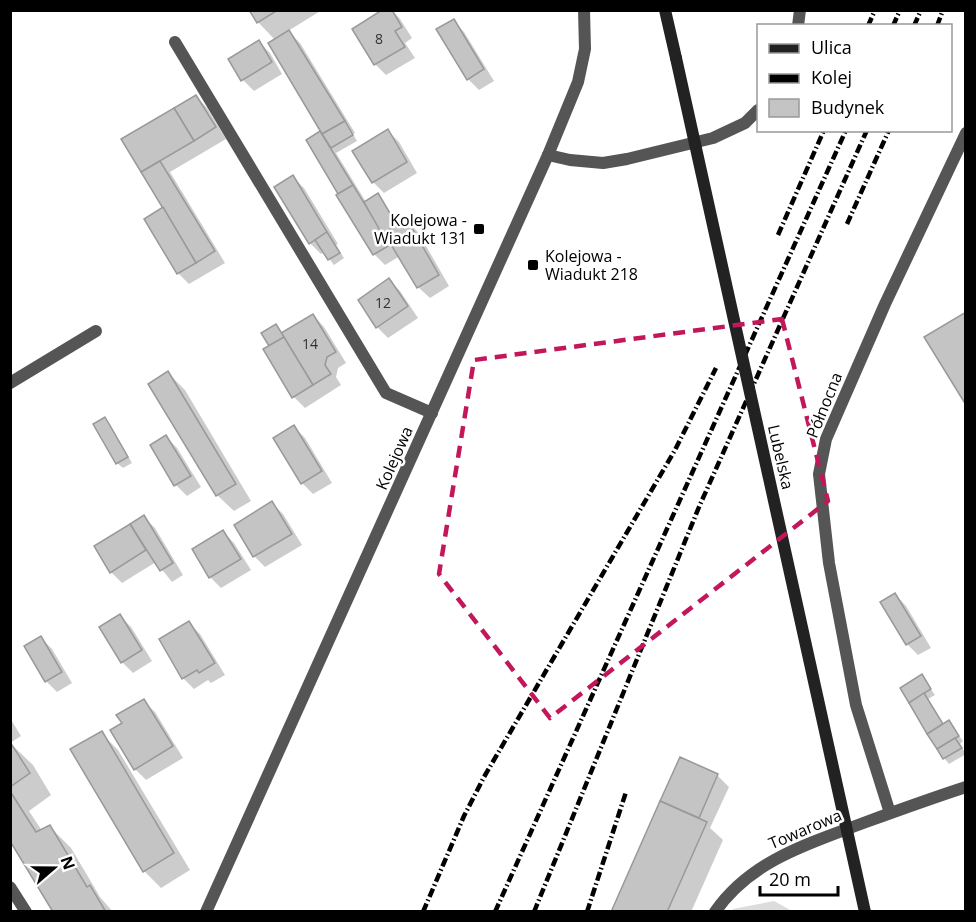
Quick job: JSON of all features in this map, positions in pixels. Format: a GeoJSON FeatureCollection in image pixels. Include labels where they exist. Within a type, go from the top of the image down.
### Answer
{"type":"FeatureCollection","features":[{"type":"Feature","properties":{"kind":"main road","name":"Lubelska"},"geometry":{"type":"LineString","coordinates":[[666,10],[866,912]]}},
{"type":"Feature","properties":{"kind":"street","name":"Kolejowa"},"geometry":{"type":"LineString","coordinates":[[207,912],[548,155],[578,82],[585,49],[584,10]]}},
{"type":"Feature","properties":{"kind":"street"},"geometry":{"type":"LineString","coordinates":[[176,42],[386,393],[432,413]]}},
{"type":"Feature","properties":{"kind":"street"},"geometry":{"type":"LineString","coordinates":[[548,155],[603,163],[627,159],[712,138],[745,123],[757,112]]}},
{"type":"Feature","properties":{"kind":"street","name":"Północna"},"geometry":{"type":"LineString","coordinates":[[890,813],[856,705],[829,563],[819,474],[830,428],[885,304],[966,133]]}},
{"type":"Feature","properties":{"kind":"street"},"geometry":{"type":"LineString","coordinates":[[10,383],[96,331]]}},
{"type":"Feature","properties":{"kind":"street","name":"Towarowa"},"geometry":{"type":"LineString","coordinates":[[715,912],[723,899],[758,868],[793,848],[966,787]]}},
{"type":"Feature","properties":{"kind":"street"},"geometry":{"type":"LineString","coordinates":[[10,887],[26,912]]}},
{"type":"Feature","properties":{"kind":"highlighted area"},"geometry":{"type":"Polygon","coordinates":[[[782,319],[828,501],[550,718],[439,574],[474,360],[782,319]]]}},
{"type":"Feature","properties":{"kind":"shaded area"},"geometry":{"type":"Polygon","coordinates":[[[774,901],[792,911],[732,911],[733,909],[774,901]]]}},
{"type":"Feature","properties":{"kind":"building"},"geometry":{"type":"Polygon","coordinates":[[[249,10],[278,10],[257,23],[249,10]]]}},
{"type":"Feature","properties":{"kind":"building"},"geometry":{"type":"Polygon","coordinates":[[[382,10],[392,10],[402,27],[395,31],[405,47],[374,65],[352,29],[382,10]]]}},
{"type":"Feature","properties":{"kind":"building"},"geometry":{"type":"Polygon","coordinates":[[[454,19],[484,69],[467,80],[436,29],[454,19]]]}},
{"type":"Feature","properties":{"kind":"building"},"geometry":{"type":"Polygon","coordinates":[[[289,30],[345,121],[322,134],[268,43],[289,30]]]}},
{"type":"Feature","properties":{"kind":"building"},"geometry":{"type":"Polygon","coordinates":[[[259,40],[272,62],[241,81],[228,59],[259,40]]]}},
{"type":"Feature","properties":{"kind":"building"},"geometry":{"type":"Polygon","coordinates":[[[196,95],[216,127],[194,141],[174,108],[196,95]]]}},
{"type":"Feature","properties":{"kind":"building"},"geometry":{"type":"Polygon","coordinates":[[[174,108],[194,141],[141,172],[121,139],[174,108]]]}},
{"type":"Feature","properties":{"kind":"building"},"geometry":{"type":"Polygon","coordinates":[[[345,121],[353,135],[331,148],[322,134],[345,121]]]}},
{"type":"Feature","properties":{"kind":"building"},"geometry":{"type":"Polygon","coordinates":[[[388,129],[407,162],[372,183],[352,151],[388,129]]]}},
{"type":"Feature","properties":{"kind":"building"},"geometry":{"type":"Polygon","coordinates":[[[320,131],[353,185],[338,194],[306,140],[320,131]]]}},
{"type":"Feature","properties":{"kind":"building"},"geometry":{"type":"Polygon","coordinates":[[[160,161],[215,251],[196,263],[141,172],[160,161]]]}},
{"type":"Feature","properties":{"kind":"building"},"geometry":{"type":"Polygon","coordinates":[[[293,175],[327,232],[309,244],[274,187],[293,175]]]}},
{"type":"Feature","properties":{"kind":"building"},"geometry":{"type":"Polygon","coordinates":[[[353,185],[390,245],[373,255],[336,195],[353,185]]]}},
{"type":"Feature","properties":{"kind":"building"},"geometry":{"type":"Polygon","coordinates":[[[378,193],[397,225],[382,234],[364,202],[378,193]]]}},
{"type":"Feature","properties":{"kind":"building"},"geometry":{"type":"Polygon","coordinates":[[[163,207],[196,263],[177,274],[144,219],[163,207]]]}},
{"type":"Feature","properties":{"kind":"building"},"geometry":{"type":"Polygon","coordinates":[[[407,219],[439,275],[417,288],[384,233],[407,219]]]}},
{"type":"Feature","properties":{"kind":"building"},"geometry":{"type":"Polygon","coordinates":[[[327,232],[340,253],[328,260],[315,240],[327,232]]]}},
{"type":"Feature","properties":{"kind":"building"},"geometry":{"type":"Polygon","coordinates":[[[389,278],[408,306],[376,328],[358,300],[389,278]]]}},
{"type":"Feature","properties":{"kind":"building"},"geometry":{"type":"Polygon","coordinates":[[[966,312],[966,405],[924,337],[966,312]]]}},
{"type":"Feature","properties":{"kind":"building"},"geometry":{"type":"Polygon","coordinates":[[[313,314],[336,352],[327,357],[325,365],[331,374],[313,385],[281,333],[313,314]]]}},
{"type":"Feature","properties":{"kind":"building"},"geometry":{"type":"Polygon","coordinates":[[[276,324],[284,337],[269,346],[261,333],[276,324]]]}},
{"type":"Feature","properties":{"kind":"building"},"geometry":{"type":"Polygon","coordinates":[[[284,337],[313,385],[292,398],[263,349],[284,337]]]}},
{"type":"Feature","properties":{"kind":"building"},"geometry":{"type":"Polygon","coordinates":[[[168,371],[236,484],[216,496],[148,384],[168,371]]]}},
{"type":"Feature","properties":{"kind":"building"},"geometry":{"type":"Polygon","coordinates":[[[105,417],[128,457],[116,464],[93,424],[105,417]]]}},
{"type":"Feature","properties":{"kind":"building"},"geometry":{"type":"Polygon","coordinates":[[[294,425],[322,471],[301,484],[273,438],[294,425]]]}},
{"type":"Feature","properties":{"kind":"building"},"geometry":{"type":"Polygon","coordinates":[[[166,435],[191,476],[174,486],[150,445],[166,435]]]}},
{"type":"Feature","properties":{"kind":"building"},"geometry":{"type":"Polygon","coordinates":[[[272,501],[292,534],[253,557],[234,525],[272,501]]]}},
{"type":"Feature","properties":{"kind":"building"},"geometry":{"type":"Polygon","coordinates":[[[144,515],[173,563],[160,571],[130,524],[144,515]]]}},
{"type":"Feature","properties":{"kind":"building"},"geometry":{"type":"Polygon","coordinates":[[[130,524],[146,550],[110,573],[94,546],[130,524]]]}},
{"type":"Feature","properties":{"kind":"building"},"geometry":{"type":"Polygon","coordinates":[[[223,530],[241,559],[209,578],[192,549],[223,530]]]}},
{"type":"Feature","properties":{"kind":"building"},"geometry":{"type":"Polygon","coordinates":[[[895,593],[921,636],[906,645],[880,602],[895,593]]]}},
{"type":"Feature","properties":{"kind":"building"},"geometry":{"type":"Polygon","coordinates":[[[120,614],[142,650],[121,663],[99,627],[120,614]]]}},
{"type":"Feature","properties":{"kind":"building"},"geometry":{"type":"Polygon","coordinates":[[[189,621],[215,663],[199,673],[197,670],[182,679],[159,639],[189,621]]]}},
{"type":"Feature","properties":{"kind":"building"},"geometry":{"type":"Polygon","coordinates":[[[41,636],[62,672],[45,682],[24,646],[41,636]]]}},
{"type":"Feature","properties":{"kind":"building"},"geometry":{"type":"Polygon","coordinates":[[[922,674],[931,689],[909,703],[900,688],[922,674]]]}},
{"type":"Feature","properties":{"kind":"building"},"geometry":{"type":"Polygon","coordinates":[[[924,693],[943,724],[927,734],[909,703],[924,693]]]}},
{"type":"Feature","properties":{"kind":"building"},"geometry":{"type":"Polygon","coordinates":[[[144,699],[173,746],[134,770],[110,730],[122,723],[116,715],[144,699]]]}},
{"type":"Feature","properties":{"kind":"building"},"geometry":{"type":"Polygon","coordinates":[[[949,720],[959,736],[937,749],[927,734],[949,720]]]}},
{"type":"Feature","properties":{"kind":"building"},"geometry":{"type":"Polygon","coordinates":[[[102,731],[174,853],[143,872],[70,749],[102,731]]]}},
{"type":"Feature","properties":{"kind":"building"},"geometry":{"type":"Polygon","coordinates":[[[955,738],[962,748],[943,759],[937,749],[955,738]]]}},
{"type":"Feature","properties":{"kind":"building"},"geometry":{"type":"Polygon","coordinates":[[[10,742],[30,773],[10,787],[10,742]]]}},
{"type":"Feature","properties":{"kind":"building"},"geometry":{"type":"Polygon","coordinates":[[[680,757],[718,774],[699,818],[660,801],[680,757]]]}},
{"type":"Feature","properties":{"kind":"building"},"geometry":{"type":"Polygon","coordinates":[[[10,791],[36,832],[50,825],[87,887],[90,885],[106,912],[53,912],[10,841],[10,791]]]}},
{"type":"Feature","properties":{"kind":"building"},"geometry":{"type":"Polygon","coordinates":[[[660,801],[707,822],[667,912],[611,912],[660,801]]]}},
{"type":"Feature","properties":{"kind":"railway"},"geometry":{"type":"LineString","coordinates":[[869,24],[875,10]]}},
{"type":"Feature","properties":{"kind":"railway"},"geometry":{"type":"LineString","coordinates":[[894,24],[900,10]]}},
{"type":"Feature","properties":{"kind":"railway"},"geometry":{"type":"LineString","coordinates":[[915,24],[921,10]]}},
{"type":"Feature","properties":{"kind":"railway"},"geometry":{"type":"LineString","coordinates":[[938,24],[943,10]]}},
{"type":"Feature","properties":{"kind":"railway"},"geometry":{"type":"LineString","coordinates":[[778,235],[823,132]]}},
{"type":"Feature","properties":{"kind":"railway"},"geometry":{"type":"LineString","coordinates":[[495,912],[845,132]]}},
{"type":"Feature","properties":{"kind":"railway"},"geometry":{"type":"LineString","coordinates":[[534,912],[699,507],[866,132]]}},
{"type":"Feature","properties":{"kind":"railway"},"geometry":{"type":"LineString","coordinates":[[847,224],[888,132]]}},
{"type":"Feature","properties":{"kind":"railway"},"geometry":{"type":"LineString","coordinates":[[423,912],[464,816],[484,777],[675,450],[716,368]]}},
{"type":"Feature","properties":{"kind":"railway"},"geometry":{"type":"LineString","coordinates":[[587,912],[626,792]]}},
{"type":"Feature","properties":{"kind":"place","name":"Kolejowa - Wiadukt 131"},"geometry":{"type":"Point","coordinates":[479,229]}},
{"type":"Feature","properties":{"kind":"place","name":"Kolejowa - Wiadukt 218"},"geometry":{"type":"Point","coordinates":[533,265]}}]}
